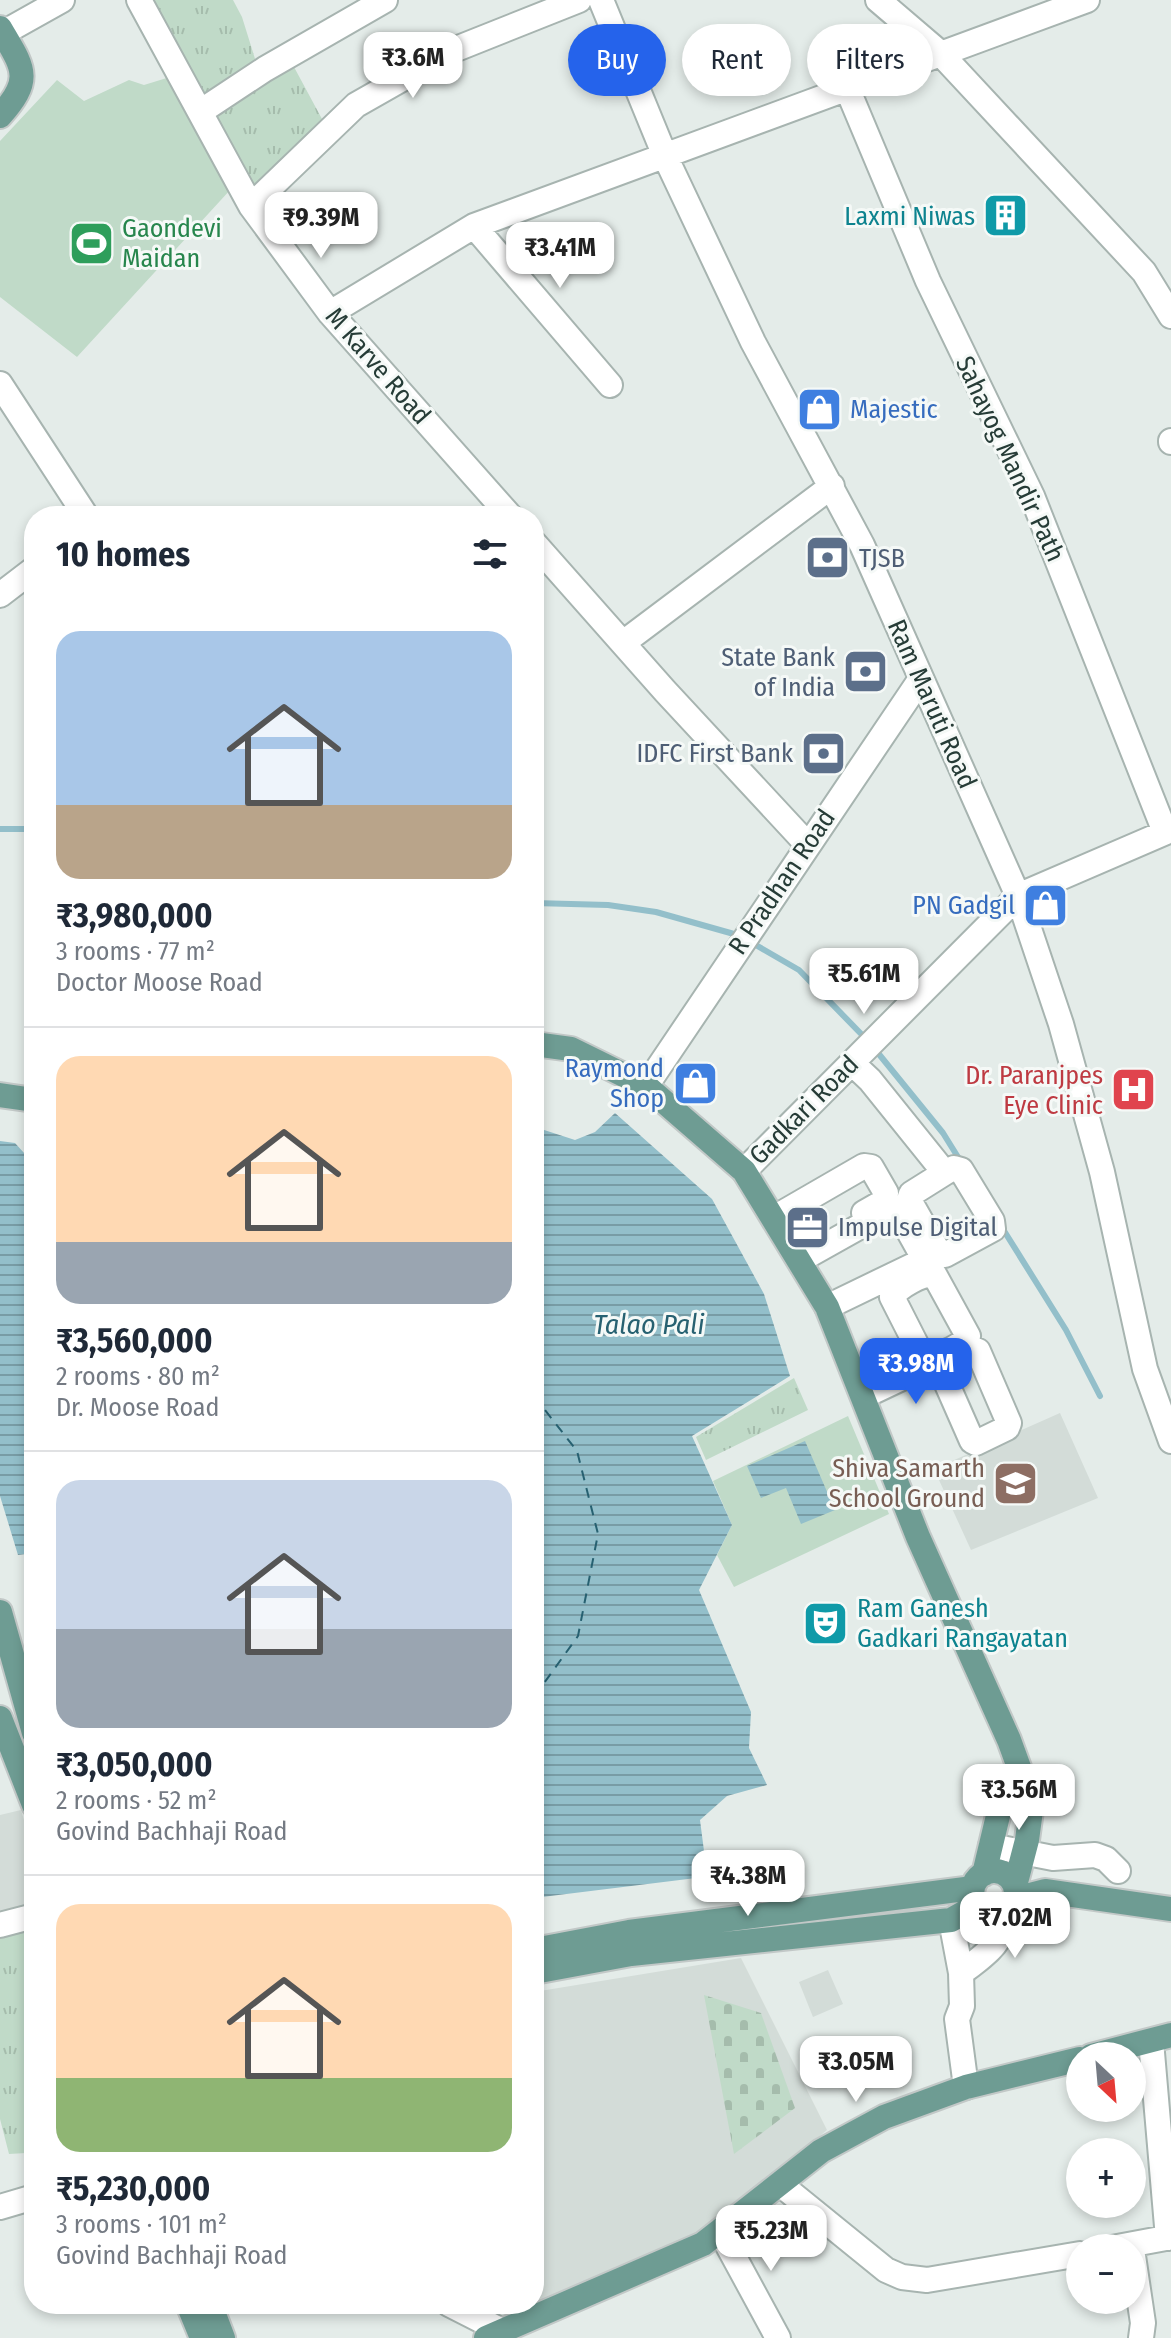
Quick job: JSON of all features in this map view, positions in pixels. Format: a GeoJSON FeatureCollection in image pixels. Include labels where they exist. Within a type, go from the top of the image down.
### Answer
{"type":"FeatureCollection","features":[{"type":"Feature","properties":{"kind":"main road"},"geometry":{"type":"LineString","coordinates":[[0,116],[23,82],[18,60],[1,30]]}},
{"type":"Feature","properties":{"kind":"main road"},"geometry":{"type":"LineString","coordinates":[[544,1045],[571,1049],[646,1086],[744,1171],[827,1307],[918,1537],[1009,1740],[1032,1803],[1013,1898]]}},
{"type":"Feature","properties":{"kind":"main road"},"geometry":{"type":"LineString","coordinates":[[0,1095],[24,1099]]}},
{"type":"Feature","properties":{"kind":"main road"},"geometry":{"type":"LineString","coordinates":[[0,1612],[24,1697]]}},
{"type":"Feature","properties":{"kind":"main road"},"geometry":{"type":"LineString","coordinates":[[0,1718],[24,1779]]}},
{"type":"Feature","properties":{"kind":"main road"},"geometry":{"type":"LineString","coordinates":[[1021,1775],[1002,1799],[978,1889],[993,1914],[1013,1898],[1045,1891],[1171,1909]]}},
{"type":"Feature","properties":{"kind":"main road"},"geometry":{"type":"LineString","coordinates":[[544,1970],[631,1954],[951,1920],[995,1871],[1004,1873],[1013,1898]]}},
{"type":"Feature","properties":{"kind":"main road"},"geometry":{"type":"LineString","coordinates":[[544,1948],[629,1932],[978,1889]]}},
{"type":"Feature","properties":{"kind":"main road"},"geometry":{"type":"LineString","coordinates":[[544,2312],[703,2244],[821,2151],[884,2117],[966,2087],[1066,2062]]}},
{"type":"Feature","properties":{"kind":"main road"},"geometry":{"type":"LineString","coordinates":[[192,2314],[202,2338]]}},
{"type":"Feature","properties":{"kind":"main road"},"geometry":{"type":"LineString","coordinates":[[214,2314],[223,2338]]}},
{"type":"Feature","properties":{"kind":"main road"},"geometry":{"type":"LineString","coordinates":[[493,2334],[540,2314]]}},
{"type":"Feature","properties":{"kind":"street"},"geometry":{"type":"LineString","coordinates":[[1,30],[62,0]]}},
{"type":"Feature","properties":{"kind":"street","name":"M Karve Road"},"geometry":{"type":"LineString","coordinates":[[139,0],[251,206],[330,313],[501,506]]}},
{"type":"Feature","properties":{"kind":"street"},"geometry":{"type":"LineString","coordinates":[[200,112],[265,69],[385,0]]}},
{"type":"Feature","properties":{"kind":"street"},"geometry":{"type":"LineString","coordinates":[[251,206],[356,105],[451,51],[579,0]]}},
{"type":"Feature","properties":{"kind":"street","name":"Ram Maruti Road"},"geometry":{"type":"LineString","coordinates":[[601,0],[665,156],[753,342],[862,545],[1018,896],[1061,1024],[1090,1127],[1145,1369],[1171,1441]]}},
{"type":"Feature","properties":{"kind":"street"},"geometry":{"type":"LineString","coordinates":[[878,0],[940,53],[1144,272],[1171,316]]}},
{"type":"Feature","properties":{"kind":"street"},"geometry":{"type":"LineString","coordinates":[[933,56],[1087,0]]}},
{"type":"Feature","properties":{"kind":"street"},"geometry":{"type":"LineString","coordinates":[[330,313],[474,226],[826,96]]}},
{"type":"Feature","properties":{"kind":"street","name":"Sahayog Mandir Path"},"geometry":{"type":"LineString","coordinates":[[850,96],[928,281],[1032,496],[1168,831]]}},
{"type":"Feature","properties":{"kind":"street"},"geometry":{"type":"LineString","coordinates":[[474,226],[610,385]]}},
{"type":"Feature","properties":{"kind":"street"},"geometry":{"type":"LineString","coordinates":[[3,397],[79,506]]}},
{"type":"Feature","properties":{"kind":"street"},"geometry":{"type":"LineString","coordinates":[[623,643],[832,486]]}},
{"type":"Feature","properties":{"kind":"street"},"geometry":{"type":"LineString","coordinates":[[544,554],[807,844]]}},
{"type":"Feature","properties":{"kind":"street"},"geometry":{"type":"LineString","coordinates":[[0,595],[24,577]]}},
{"type":"Feature","properties":{"kind":"street","name":"R Pradhan Road"},"geometry":{"type":"LineString","coordinates":[[646,1086],[920,680]]}},
{"type":"Feature","properties":{"kind":"street","name":"Gadkari Road"},"geometry":{"type":"LineString","coordinates":[[744,1171],[1018,896],[1168,831]]}},
{"type":"Feature","properties":{"kind":"street"},"geometry":{"type":"LineString","coordinates":[[852,1063],[870,1080],[943,1170],[896,1196]]}},
{"type":"Feature","properties":{"kind":"street"},"geometry":{"type":"LineString","coordinates":[[774,1218],[864,1166],[871,1167],[886,1193],[885,1201],[797,1256]]}},
{"type":"Feature","properties":{"kind":"street"},"geometry":{"type":"LineString","coordinates":[[797,1256],[891,1209],[898,1212],[922,1255],[918,1263],[827,1307]]}},
{"type":"Feature","properties":{"kind":"street"},"geometry":{"type":"LineString","coordinates":[[866,1403],[932,1368],[950,1421]]}},
{"type":"Feature","properties":{"kind":"street"},"geometry":{"type":"LineString","coordinates":[[991,1846],[1053,1858],[1095,1855],[1106,1859],[1118,1871]]}},
{"type":"Feature","properties":{"kind":"street"},"geometry":{"type":"LineString","coordinates":[[961,1973],[995,1948],[1006,1927],[1013,1898]]}},
{"type":"Feature","properties":{"kind":"street"},"geometry":{"type":"LineString","coordinates":[[0,1925],[24,1919]]}},
{"type":"Feature","properties":{"kind":"street"},"geometry":{"type":"LineString","coordinates":[[951,1920],[961,1973],[962,2006],[957,2019],[966,2087]]}},
{"type":"Feature","properties":{"kind":"street"},"geometry":{"type":"LineString","coordinates":[[1146,2243],[1169,2238],[1161,2038]]}},
{"type":"Feature","properties":{"kind":"street"},"geometry":{"type":"LineString","coordinates":[[780,2184],[886,2270],[902,2277],[927,2280],[1066,2256]]}},
{"type":"Feature","properties":{"kind":"street"},"geometry":{"type":"LineString","coordinates":[[720,2231],[769,2334]]}},
{"type":"Feature","properties":{"kind":"street"},"geometry":{"type":"LineString","coordinates":[[464,2314],[493,2334]]}},
{"type":"Feature","properties":{"kind":"street"},"geometry":{"type":"LineString","coordinates":[[1141,2314],[1141,2338]]}},
{"type":"Feature","properties":{"kind":"shaded area","name":"Shiva Samarth School Ground"},"geometry":{"type":"Polygon","coordinates":[[[1060,1413],[1098,1498],[971,1550],[934,1469],[1060,1413]]]}},
{"type":"Feature","properties":{"kind":"shaded area"},"geometry":{"type":"Polygon","coordinates":[[[21,1810],[24,1820],[24,1911],[0,1917],[0,1815],[21,1810]]]}},
{"type":"Feature","properties":{"kind":"shaded area"},"geometry":{"type":"Polygon","coordinates":[[[741,1958],[827,2130],[703,2234],[544,2300],[544,1990],[741,1958]]]}},
{"type":"Feature","properties":{"kind":"shaded area"},"geometry":{"type":"Polygon","coordinates":[[[828,1970],[843,2004],[813,2017],[799,1982],[828,1970]]]}},
{"type":"Feature","properties":{"kind":"green space"},"geometry":{"type":"Polygon","coordinates":[[[152,0],[233,0],[242,17],[256,62],[287,54],[322,119],[253,188],[152,0]]]}},
{"type":"Feature","properties":{"kind":"green space","name":"Gaondevi Maidan"},"geometry":{"type":"Polygon","coordinates":[[[170,77],[231,189],[77,357],[0,297],[0,141],[57,80],[84,101],[129,80],[144,85],[170,77]]]}},
{"type":"Feature","properties":{"kind":"green space"},"geometry":{"type":"Polygon","coordinates":[[[794,1378],[808,1410],[706,1460],[696,1437],[794,1378]]]}},
{"type":"Feature","properties":{"kind":"green space"},"geometry":{"type":"Polygon","coordinates":[[[848,1416],[889,1514],[734,1587],[717,1555],[732,1525],[713,1481],[848,1416]]]}},
{"type":"Feature","properties":{"kind":"green space"},"geometry":{"type":"Polygon","coordinates":[[[24,1926],[24,2153],[9,2154],[0,2119],[0,1934],[24,1926]]]}},
{"type":"Feature","properties":{"kind":"green space"},"geometry":{"type":"Polygon","coordinates":[[[704,1995],[761,2013],[795,2108],[734,2154],[704,1995]]]}},
{"type":"Feature","properties":{"kind":"water","name":"Talao Pali"},"geometry":{"type":"Polygon","coordinates":[[[615,1113],[712,1199],[764,1294],[790,1376],[692,1436],[732,1525],[699,1590],[751,1712],[749,1748],[767,1785],[727,1796],[700,1820],[704,1851],[696,1878],[544,1897],[544,1130],[575,1140],[595,1132],[615,1113]]]}},
{"type":"Feature","properties":{"kind":"water"},"geometry":{"type":"Polygon","coordinates":[[[0,1141],[15,1143],[24,1153],[24,1554],[18,1555],[0,1496],[0,1141]]]}},
{"type":"Feature","properties":{"kind":"water"},"geometry":{"type":"Polygon","coordinates":[[[805,1441],[835,1510],[801,1524],[786,1488],[761,1498],[747,1466],[805,1441]]]}},
{"type":"Feature","properties":{"kind":"waterway"},"geometry":{"type":"LineString","coordinates":[[0,829],[24,829]]}},
{"type":"Feature","properties":{"kind":"waterway"},"geometry":{"type":"LineString","coordinates":[[544,903],[608,905],[656,912],[734,934]]}},
{"type":"Feature","properties":{"kind":"waterway"},"geometry":{"type":"LineString","coordinates":[[754,944],[799,970],[868,1041]]}},
{"type":"Feature","properties":{"kind":"waterway"},"geometry":{"type":"LineString","coordinates":[[878,1053],[943,1133],[961,1162]]}},
{"type":"Feature","properties":{"kind":"waterway"},"geometry":{"type":"LineString","coordinates":[[1001,1226],[1066,1330],[1100,1396]]}},
{"type":"Feature","properties":{"kind":"ferry route"},"geometry":{"type":"LineString","coordinates":[[544,1409],[577,1451],[598,1534],[578,1636],[544,1683]]}},
{"type":"Feature","properties":{"kind":"place","name":"Laxmi Niwas"},"geometry":{"type":"Point","coordinates":[1006,216]}},
{"type":"Feature","properties":{"kind":"place","name":"Gaondevi Maidan"},"geometry":{"type":"Point","coordinates":[91,243]}},
{"type":"Feature","properties":{"kind":"place","name":"Majestic"},"geometry":{"type":"Point","coordinates":[819,409]}},
{"type":"Feature","properties":{"kind":"place","name":"TJSB"},"geometry":{"type":"Point","coordinates":[828,558]}},
{"type":"Feature","properties":{"kind":"place","name":"State Bank of India"},"geometry":{"type":"Point","coordinates":[866,672]}},
{"type":"Feature","properties":{"kind":"place","name":"IDFC First Bank"},"geometry":{"type":"Point","coordinates":[824,753]}},
{"type":"Feature","properties":{"kind":"place","name":"PN Gadgil"},"geometry":{"type":"Point","coordinates":[1046,905]}},
{"type":"Feature","properties":{"kind":"place","name":"Raymond Shop"},"geometry":{"type":"Point","coordinates":[695,1083]}},
{"type":"Feature","properties":{"kind":"place","name":"Dr. Paranjpes Eye Clinic"},"geometry":{"type":"Point","coordinates":[1134,1090]}},
{"type":"Feature","properties":{"kind":"place","name":"Impulse Digital"},"geometry":{"type":"Point","coordinates":[807,1227]}},
{"type":"Feature","properties":{"kind":"place","name":"Shiva Samarth School Ground"},"geometry":{"type":"Point","coordinates":[1016,1483]}},
{"type":"Feature","properties":{"kind":"place","name":"Ram Ganesh Gadkari Rangayatan"},"geometry":{"type":"Point","coordinates":[826,1623]}}]}
